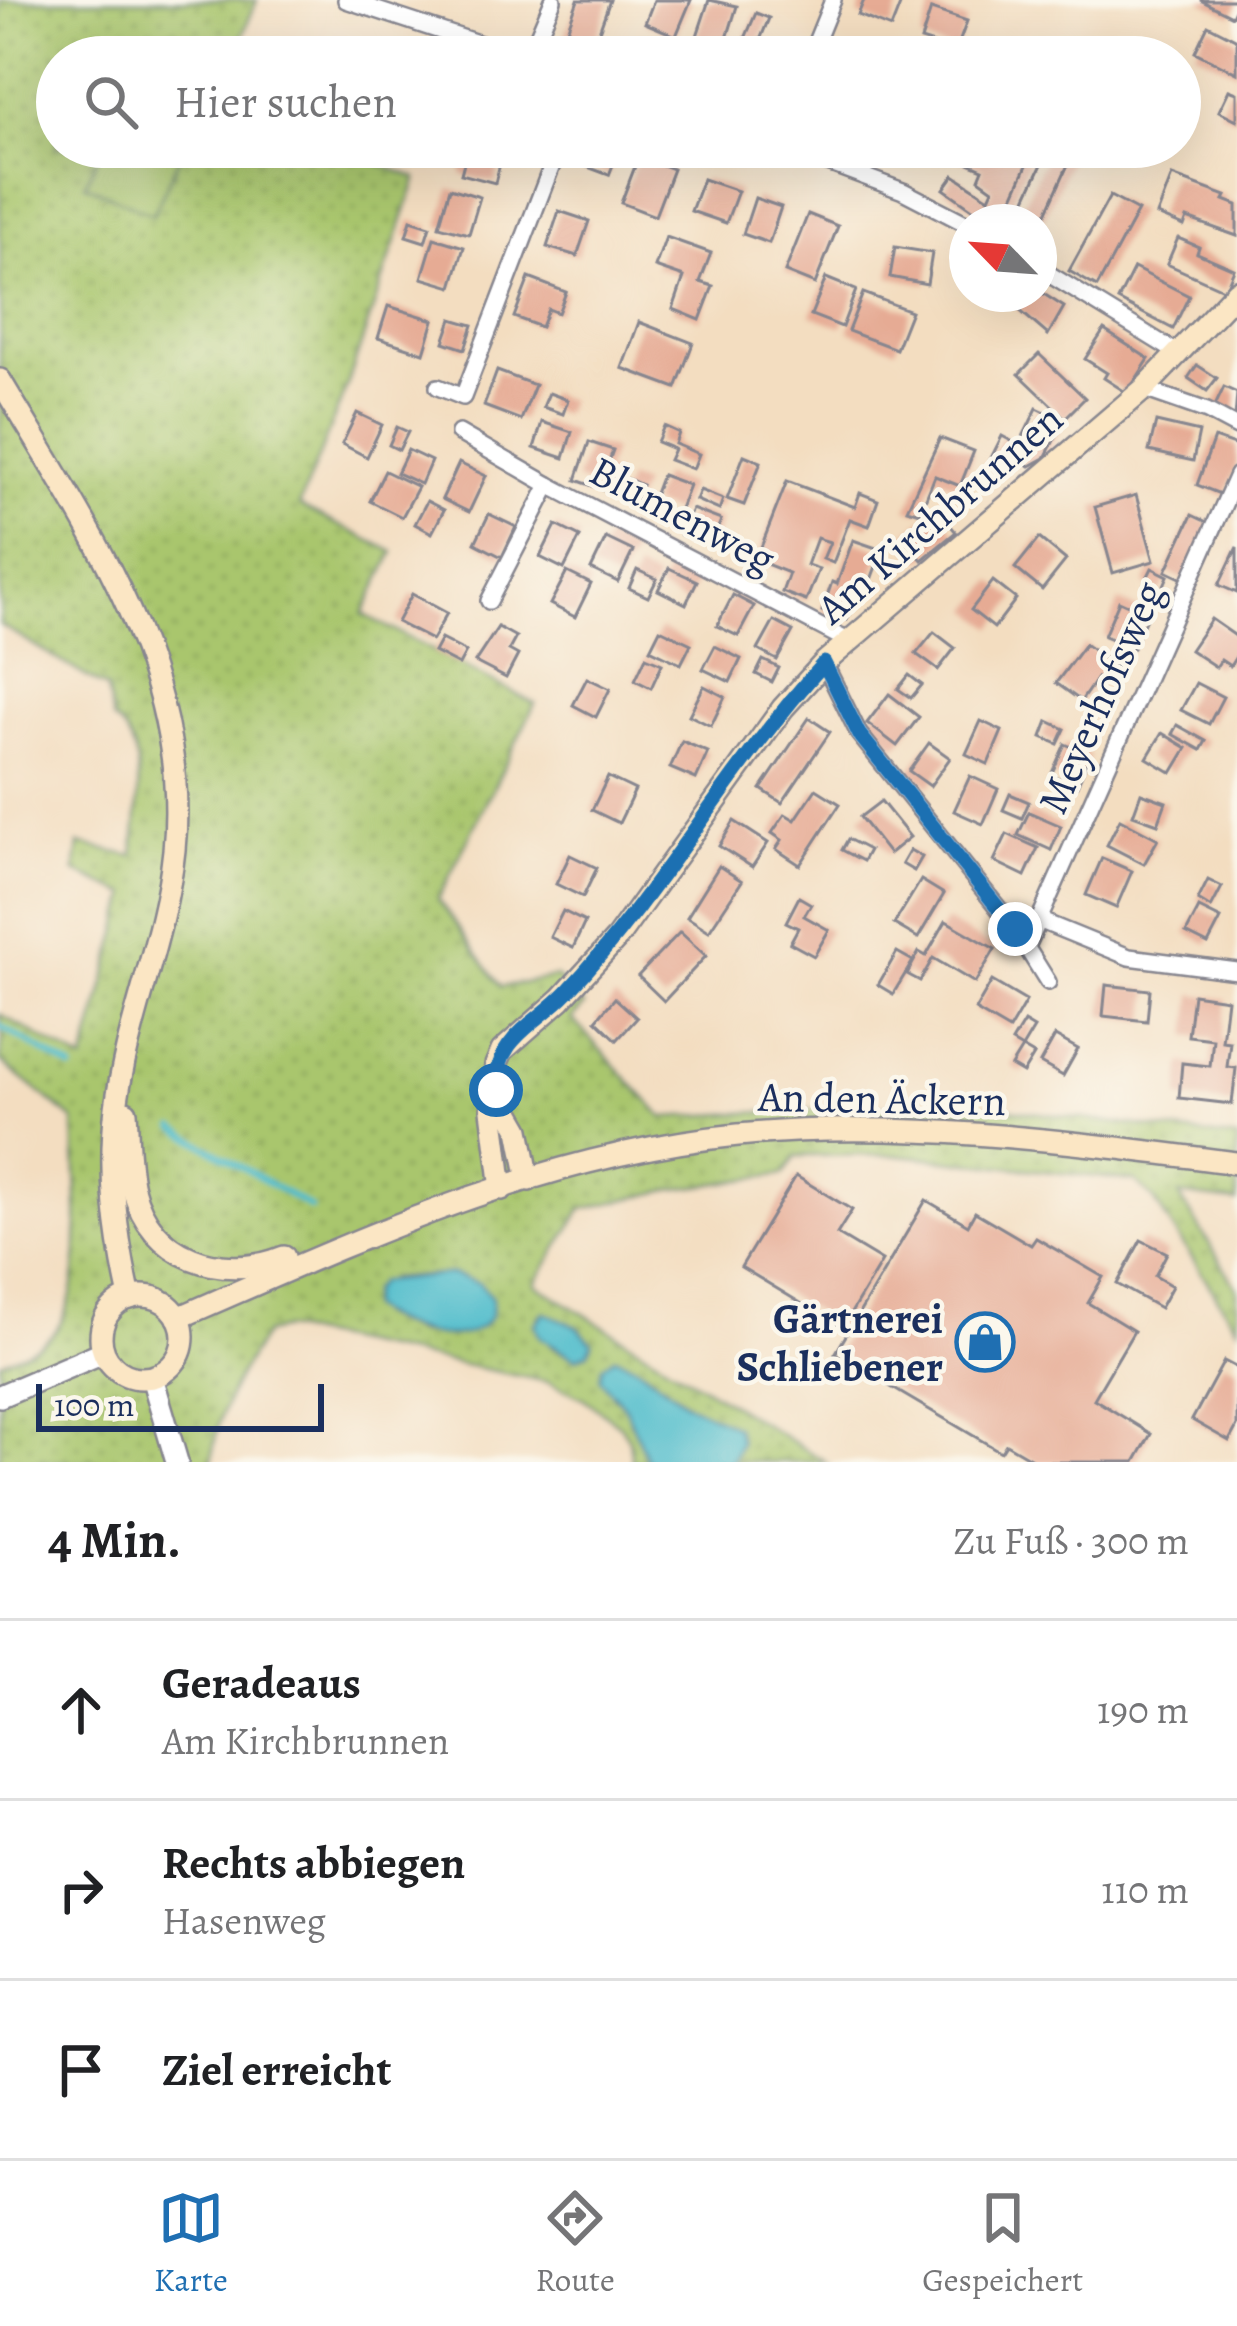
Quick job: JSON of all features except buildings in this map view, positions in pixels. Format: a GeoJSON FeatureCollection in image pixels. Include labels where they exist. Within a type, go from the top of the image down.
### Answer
{"type":"FeatureCollection","features":[{"type":"Feature","properties":{"kind":"main road","name":"Am Kirchbrunnen"},"geometry":{"type":"LineString","coordinates":[[502,1189],[492,1109],[502,1051],[561,999],[617,938],[783,708],[824,663],[1144,389],[1237,291]]}},
{"type":"Feature","properties":{"kind":"main road"},"geometry":{"type":"LineString","coordinates":[[0,380],[103,555],[132,614],[162,694],[170,736],[176,800],[174,852],[116,1107],[113,1189],[130,1298]]}},
{"type":"Feature","properties":{"kind":"main road"},"geometry":{"type":"LineString","coordinates":[[123,1067],[133,1189],[153,1231],[183,1256],[217,1268],[262,1266],[299,1251],[394,1226]]}},
{"type":"Feature","properties":{"kind":"main road"},"geometry":{"type":"LineString","coordinates":[[496,1090],[540,1154],[551,1160],[598,1161]]}},
{"type":"Feature","properties":{"kind":"main road"},"geometry":{"type":"LineString","coordinates":[[520,1129],[529,1180]]}},
{"type":"Feature","properties":{"kind":"main road","name":"An den Äckern"},"geometry":{"type":"LineString","coordinates":[[394,1226],[598,1161],[736,1135],[888,1130],[1011,1137],[1237,1163]]}},
{"type":"Feature","properties":{"kind":"main road"},"geometry":{"type":"LineString","coordinates":[[178,1318],[394,1226]]}},
{"type":"Feature","properties":{"kind":"main road"},"geometry":{"type":"LineString","coordinates":[[130,1298],[163,1301],[178,1318],[182,1349],[171,1367],[152,1377],[128,1376],[103,1352],[105,1319],[130,1298]]}},
{"type":"Feature","properties":{"kind":"street"},"geometry":{"type":"LineString","coordinates":[[346,0],[373,4],[462,36]]}},
{"type":"Feature","properties":{"kind":"street"},"geometry":{"type":"LineString","coordinates":[[538,36],[553,0]]}},
{"type":"Feature","properties":{"kind":"street"},"geometry":{"type":"LineString","coordinates":[[818,36],[833,0]]}},
{"type":"Feature","properties":{"kind":"street"},"geometry":{"type":"LineString","coordinates":[[438,387],[464,397],[551,168]]}},
{"type":"Feature","properties":{"kind":"street"},"geometry":{"type":"LineString","coordinates":[[841,168],[949,215]]}},
{"type":"Feature","properties":{"kind":"street"},"geometry":{"type":"LineString","coordinates":[[1057,279],[1179,354]]}},
{"type":"Feature","properties":{"kind":"street"},"geometry":{"type":"LineString","coordinates":[[1144,389],[1237,427]]}},
{"type":"Feature","properties":{"kind":"street","name":"Blumenweg"},"geometry":{"type":"LineString","coordinates":[[458,433],[848,641]]}},
{"type":"Feature","properties":{"kind":"street","name":"Meyerhofsweg"},"geometry":{"type":"LineString","coordinates":[[1027,947],[1237,475]]}},
{"type":"Feature","properties":{"kind":"street","name":"Blumenweg"},"geometry":{"type":"LineString","coordinates":[[489,601],[549,485]]}},
{"type":"Feature","properties":{"kind":"street"},"geometry":{"type":"LineString","coordinates":[[824,663],[859,734],[1027,947],[1048,982]]}},
{"type":"Feature","properties":{"kind":"street"},"geometry":{"type":"LineString","coordinates":[[1040,921],[1129,957],[1237,971]]}},
{"type":"Feature","properties":{"kind":"street"},"geometry":{"type":"LineString","coordinates":[[0,1396],[103,1352]]}},
{"type":"Feature","properties":{"kind":"street"},"geometry":{"type":"LineString","coordinates":[[152,1377],[177,1462]]}},
{"type":"Feature","properties":{"kind":"green space"},"geometry":{"type":"Polygon","coordinates":[[[0,0],[257,0],[242,36],[36,36],[36,168],[390,168],[417,178],[348,383],[299,506],[394,552],[363,614],[535,704],[438,899],[501,987],[556,977],[584,1006],[572,1019],[663,1117],[932,1104],[1009,1109],[1237,1139],[1237,1202],[1179,1195],[1237,1288],[1237,1327],[1154,1200],[1135,1181],[900,1155],[796,1156],[784,1174],[670,1190],[582,1209],[535,1284],[826,1462],[731,1462],[740,1442],[637,1366],[612,1395],[626,1408],[648,1462],[632,1462],[629,1439],[620,1425],[583,1398],[548,1382],[284,1329],[265,1333],[238,1378],[223,1410],[212,1462],[0,1462],[0,1362],[38,1345],[56,1330],[73,1287],[77,1230],[74,1120],[0,1061],[0,1014],[84,1062],[128,895],[75,872],[79,844],[133,856],[138,802],[133,746],[113,720],[107,689],[0,625],[0,0]],[[452,1274],[391,1279],[380,1316],[416,1333],[461,1335],[452,1274]],[[544,1312],[538,1317],[550,1345],[576,1358],[588,1353],[592,1344],[578,1327],[544,1312]]]}},
{"type":"Feature","properties":{"kind":"green space"},"geometry":{"type":"Polygon","coordinates":[[[92,168],[174,168],[153,215],[85,184],[92,168]]]}},
{"type":"Feature","properties":{"kind":"water"},"geometry":{"type":"Polygon","coordinates":[[[452,1274],[479,1283],[492,1298],[491,1316],[465,1334],[414,1330],[369,1308],[371,1291],[379,1282],[452,1274]]]}},
{"type":"Feature","properties":{"kind":"water"},"geometry":{"type":"Polygon","coordinates":[[[544,1312],[578,1327],[592,1343],[588,1353],[576,1358],[540,1337],[535,1324],[544,1312]]]}},
{"type":"Feature","properties":{"kind":"water"},"geometry":{"type":"Polygon","coordinates":[[[614,1357],[637,1366],[686,1403],[736,1427],[740,1442],[731,1462],[648,1462],[626,1408],[600,1379],[602,1366],[614,1357]]]}},
{"type":"Feature","properties":{"kind":"waterway"},"geometry":{"type":"LineString","coordinates":[[0,1026],[72,1069]]}},
{"type":"Feature","properties":{"kind":"waterway"},"geometry":{"type":"LineString","coordinates":[[175,1128],[311,1208]]}},
{"type":"Feature","properties":{"kind":"place","name":"Gärtnerei Schliebener"},"geometry":{"type":"Point","coordinates":[985,1342]}},
{"type":"Feature","properties":{"kind":"route"},"geometry":{"type":"LineString","coordinates":[[496,1090],[496,1065],[502,1051],[561,999],[617,938],[783,708],[824,663],[859,734],[1015,929]]}}]}
